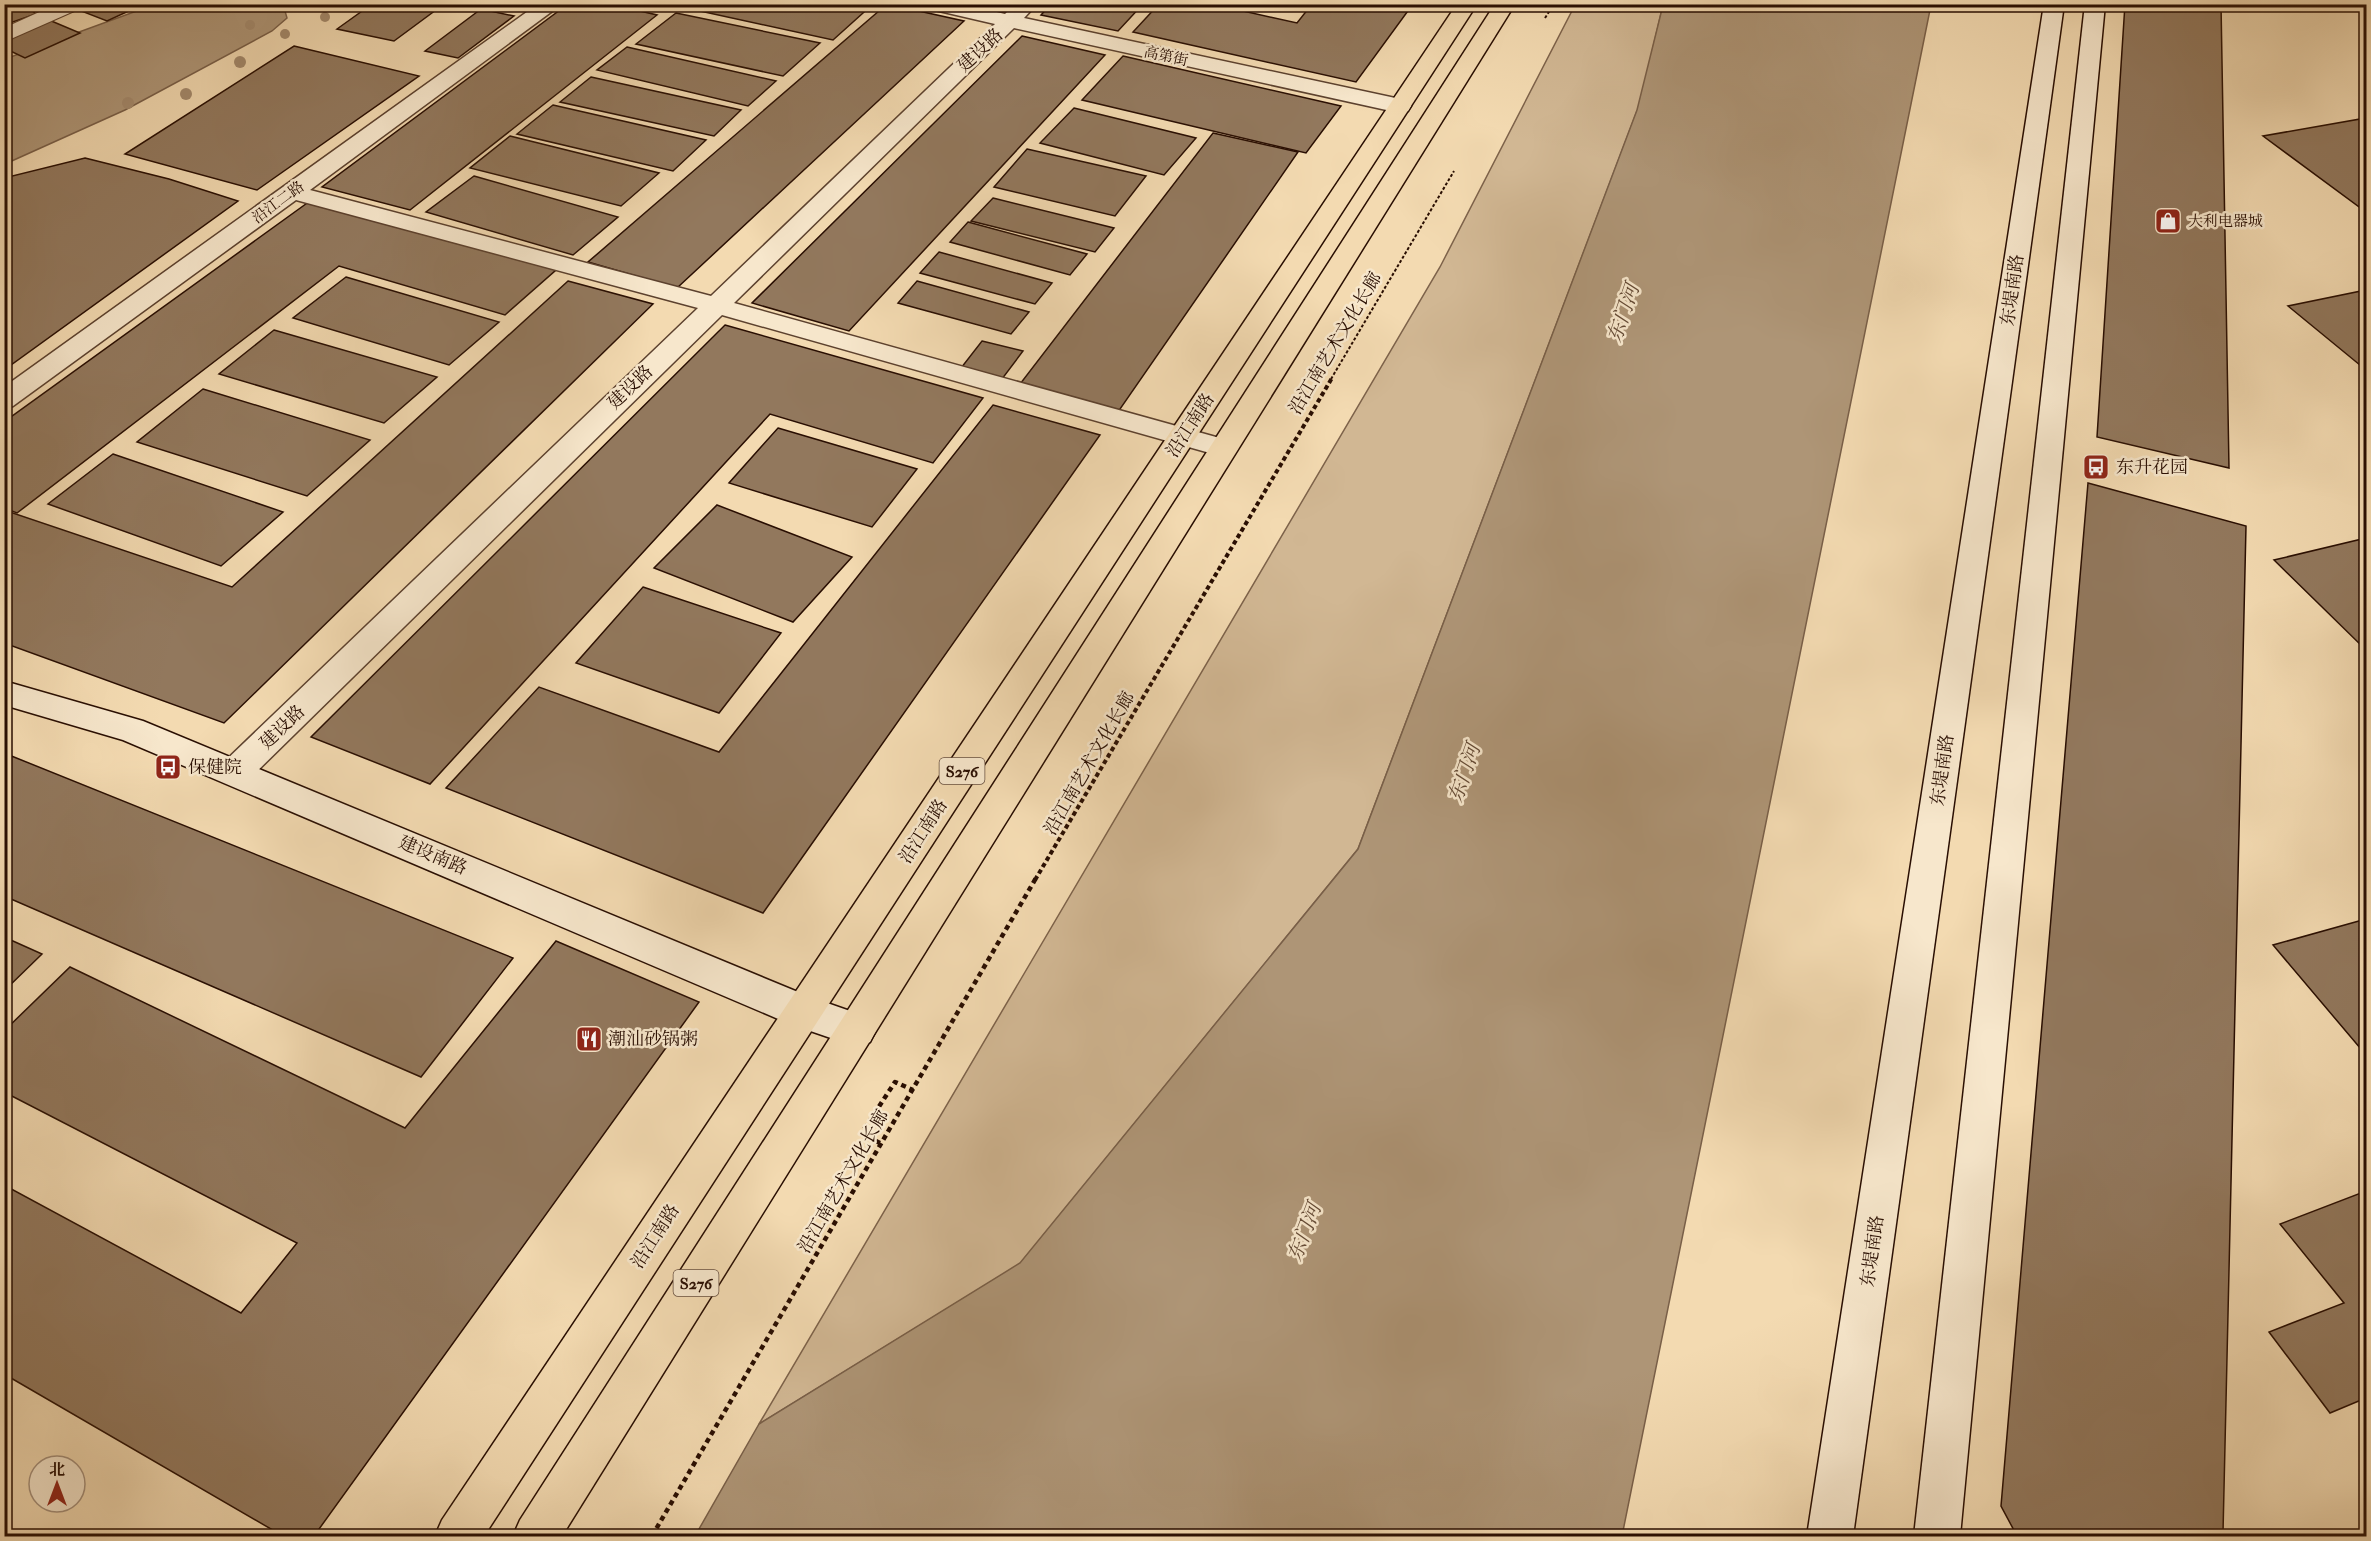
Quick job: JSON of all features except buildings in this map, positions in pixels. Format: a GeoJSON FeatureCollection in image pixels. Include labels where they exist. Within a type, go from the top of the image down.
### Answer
{"type":"FeatureCollection","features":[{"type":"Feature","properties":{"kind":"main road","name":"沿江南路"},"geometry":{"type":"LineString","coordinates":[[458,1536],[1467,4]]}},
{"type":"Feature","properties":{"kind":"main road","name":"S276"},"geometry":{"type":"LineString","coordinates":[[536,1536],[1505,4]]}},
{"type":"Feature","properties":{"kind":"street","name":"沿江二路"},"geometry":{"type":"LineString","coordinates":[[4,400],[552,4]]}},
{"type":"Feature","properties":{"kind":"street","name":"高第街"},"geometry":{"type":"LineString","coordinates":[[933,4],[1018,13],[1400,106]]}},
{"type":"Feature","properties":{"kind":"street","name":"东堤南路"},"geometry":{"type":"LineString","coordinates":[[1830,1536],[2054,4]]}},
{"type":"Feature","properties":{"kind":"street"},"geometry":{"type":"LineString","coordinates":[[1937,1536],[2095,4]]}},
{"type":"Feature","properties":{"kind":"street","name":"建设路"},"geometry":{"type":"LineString","coordinates":[[235,772],[1018,13]]}},
{"type":"Feature","properties":{"kind":"street"},"geometry":{"type":"LineString","coordinates":[[291,192],[715,305],[1224,448]]}},
{"type":"Feature","properties":{"kind":"street","name":"建设南路"},"geometry":{"type":"LineString","coordinates":[[4,693],[132,730],[803,1011],[857,1030]]}},
{"type":"Feature","properties":{"kind":"lane"},"geometry":{"type":"LineString","coordinates":[[4,36],[74,4]]}},
{"type":"Feature","properties":{"kind":"path"},"geometry":{"type":"LineString","coordinates":[[1541,25],[1554,4]]}},
{"type":"Feature","properties":{"kind":"path","name":"沿江南艺术文化长廊"},"geometry":{"type":"LineString","coordinates":[[652,1536],[880,1143],[1455,168]]}},
{"type":"Feature","properties":{"kind":"path"},"geometry":{"type":"LineString","coordinates":[[880,1143],[861,1134],[895,1082],[913,1090]]}},
{"type":"Feature","properties":{"kind":"shaded area"},"geometry":{"type":"Polygon","coordinates":[[[1575,5],[1663,5],[1640,103],[1358,849],[1020,1264],[759,1424],[1440,267],[1575,5]]]}},
{"type":"Feature","properties":{"kind":"water"},"geometry":{"type":"Polygon","coordinates":[[[153,5],[262,5],[285,11],[287,18],[272,31],[125,110],[5,164],[5,59],[153,5]]]}},
{"type":"Feature","properties":{"kind":"water","name":"东门河"},"geometry":{"type":"Polygon","coordinates":[[[1663,5],[1931,5],[1622,1536],[695,1536],[759,1424],[1020,1263],[1358,849],[1637,110],[1663,5]]]}},
{"type":"Feature","properties":{"kind":"place","name":"大利电器城"},"geometry":{"type":"Point","coordinates":[2168,221]}},
{"type":"Feature","properties":{"kind":"place","name":"东升花园"},"geometry":{"type":"Point","coordinates":[2096,467]}},
{"type":"Feature","properties":{"kind":"place","name":"保健院"},"geometry":{"type":"Point","coordinates":[168,767]}},
{"type":"Feature","properties":{"kind":"place","name":"潮汕砂锅粥"},"geometry":{"type":"Point","coordinates":[589,1039]}}]}
